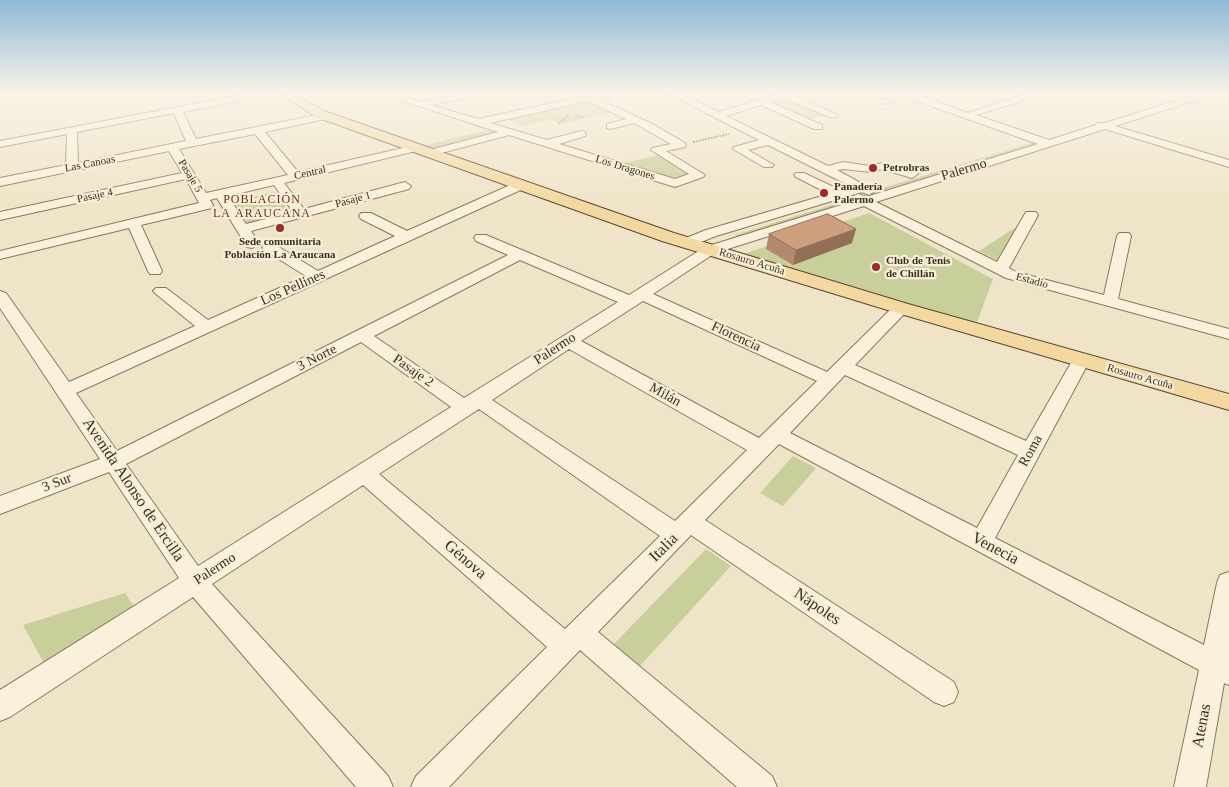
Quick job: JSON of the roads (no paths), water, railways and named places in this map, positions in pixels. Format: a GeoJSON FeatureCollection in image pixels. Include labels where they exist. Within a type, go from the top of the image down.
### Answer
{"type":"FeatureCollection","features":[{"type":"Feature","properties":{"kind":"main road","name":"Rosauro Acuña"},"geometry":{"type":"LineString","coordinates":[[365,130],[686,243],[902,308],[1229,402]]}},
{"type":"Feature","properties":{"kind":"street"},"geometry":{"type":"LineString","coordinates":[[0,144],[72,130],[72,167]]}},
{"type":"Feature","properties":{"kind":"street"},"geometry":{"type":"LineString","coordinates":[[186,130],[192,143]]}},
{"type":"Feature","properties":{"kind":"street"},"geometry":{"type":"LineString","coordinates":[[258,130],[295,176]]}},
{"type":"Feature","properties":{"kind":"street","name":"Las Canoas"},"geometry":{"type":"LineString","coordinates":[[0,182],[258,130]]}},
{"type":"Feature","properties":{"kind":"street","name":"Los Dragones"},"geometry":{"type":"LineString","coordinates":[[501,130],[675,183],[699,175],[656,150],[682,145],[654,130]]}},
{"type":"Feature","properties":{"kind":"street"},"geometry":{"type":"LineString","coordinates":[[745,130],[826,170],[855,194]]}},
{"type":"Feature","properties":{"kind":"street"},"geometry":{"type":"LineString","coordinates":[[1015,130],[1045,140]]}},
{"type":"Feature","properties":{"kind":"street","name":"Palermo"},"geometry":{"type":"LineString","coordinates":[[893,180],[1045,140],[1070,130]]}},
{"type":"Feature","properties":{"kind":"street","name":"Palermo"},"geometry":{"type":"LineString","coordinates":[[0,707],[710,250],[855,194],[876,182],[1088,130]]}},
{"type":"Feature","properties":{"kind":"street"},"geometry":{"type":"LineString","coordinates":[[1116,130],[1229,164]]}},
{"type":"Feature","properties":{"kind":"street"},"geometry":{"type":"LineString","coordinates":[[430,153],[509,132]]}},
{"type":"Feature","properties":{"kind":"street"},"geometry":{"type":"LineString","coordinates":[[546,144],[581,134]]}},
{"type":"Feature","properties":{"kind":"street"},"geometry":{"type":"LineString","coordinates":[[768,165],[738,149],[770,142]]}},
{"type":"Feature","properties":{"kind":"street","name":"Pasaje 5"},"geometry":{"type":"LineString","coordinates":[[172,147],[205,201]]}},
{"type":"Feature","properties":{"kind":"street","name":"Central"},"geometry":{"type":"LineString","coordinates":[[0,255],[133,222],[205,201],[221,194],[416,148]]}},
{"type":"Feature","properties":{"kind":"street"},"geometry":{"type":"LineString","coordinates":[[826,170],[843,165],[876,182],[882,166],[912,174]]}},
{"type":"Feature","properties":{"kind":"street","name":"Pasaje 4"},"geometry":{"type":"LineString","coordinates":[[0,216],[189,175]]}},
{"type":"Feature","properties":{"kind":"street"},"geometry":{"type":"LineString","coordinates":[[800,175],[855,194]]}},
{"type":"Feature","properties":{"kind":"street"},"geometry":{"type":"LineString","coordinates":[[277,181],[301,214]]}},
{"type":"Feature","properties":{"kind":"street","name":"Los Pellines"},"geometry":{"type":"LineString","coordinates":[[65,391],[521,185]]}},
{"type":"Feature","properties":{"kind":"street","name":"Pasaje 1"},"geometry":{"type":"LineString","coordinates":[[243,229],[405,186]]}},
{"type":"Feature","properties":{"kind":"street"},"geometry":{"type":"LineString","coordinates":[[221,194],[252,244]]}},
{"type":"Feature","properties":{"kind":"street","name":"Palermo"},"geometry":{"type":"LineString","coordinates":[[686,243],[711,233],[855,194]]}},
{"type":"Feature","properties":{"kind":"street","name":"Estadio"},"geometry":{"type":"LineString","coordinates":[[855,194],[1000,270],[1229,334]]}},
{"type":"Feature","properties":{"kind":"street"},"geometry":{"type":"LineString","coordinates":[[1000,270],[1031,215]]}},
{"type":"Feature","properties":{"kind":"street"},"geometry":{"type":"LineString","coordinates":[[366,216],[407,236]]}},
{"type":"Feature","properties":{"kind":"street"},"geometry":{"type":"LineString","coordinates":[[133,222],[155,271]]}},
{"type":"Feature","properties":{"kind":"street"},"geometry":{"type":"LineString","coordinates":[[1110,302],[1124,236]]}},
{"type":"Feature","properties":{"kind":"street"},"geometry":{"type":"LineString","coordinates":[[481,238],[636,298]]}},
{"type":"Feature","properties":{"kind":"street"},"geometry":{"type":"LineString","coordinates":[[269,247],[317,277]]}},
{"type":"Feature","properties":{"kind":"street","name":"3 Norte"},"geometry":{"type":"LineString","coordinates":[[113,462],[520,254]]}},
{"type":"Feature","properties":{"kind":"street"},"geometry":{"type":"LineString","coordinates":[[162,291],[206,327]]}},
{"type":"Feature","properties":{"kind":"street","name":"Avenida Alonso de Ercilla"},"geometry":{"type":"LineString","coordinates":[[0,296],[195,582],[377,787]]}},
{"type":"Feature","properties":{"kind":"street","name":"Florencia"},"geometry":{"type":"LineString","coordinates":[[636,298],[837,374],[1031,452]]}},
{"type":"Feature","properties":{"kind":"street","name":"Italia"},"geometry":{"type":"LineString","coordinates":[[427,787],[902,308]]}},
{"type":"Feature","properties":{"kind":"street","name":"Pasaje 2"},"geometry":{"type":"LineString","coordinates":[[362,335],[472,404]]}},
{"type":"Feature","properties":{"kind":"street","name":"Milán"},"geometry":{"type":"LineString","coordinates":[[568,341],[769,442]]}},
{"type":"Feature","properties":{"kind":"street","name":"Roma"},"geometry":{"type":"LineString","coordinates":[[981,542],[1081,360]]}},
{"type":"Feature","properties":{"kind":"street","name":"Nápoles"},"geometry":{"type":"LineString","coordinates":[[472,404],[683,528],[944,692]]}},
{"type":"Feature","properties":{"kind":"street","name":"Venecia"},"geometry":{"type":"LineString","coordinates":[[769,442],[981,542],[1222,668]]}},
{"type":"Feature","properties":{"kind":"street","name":"3 Sur"},"geometry":{"type":"LineString","coordinates":[[0,504],[113,462]]}},
{"type":"Feature","properties":{"kind":"street","name":"Génova"},"geometry":{"type":"LineString","coordinates":[[363,473],[761,787]]}},
{"type":"Feature","properties":{"kind":"street","name":"Atenas"},"geometry":{"type":"LineString","coordinates":[[1190,787],[1222,668],[1229,583]]}},
{"type":"Feature","properties":{"kind":"place","name":"Petrobras"},"geometry":{"type":"Point","coordinates":[873,168]}},
{"type":"Feature","properties":{"kind":"place","name":"Panadería Palermo"},"geometry":{"type":"Point","coordinates":[824,193]}},
{"type":"Feature","properties":{"kind":"place","name":"Sede comunitaria Población La Araucana"},"geometry":{"type":"Point","coordinates":[280,228]}},
{"type":"Feature","properties":{"kind":"place","name":"Club de Tenis de Chillán"},"geometry":{"type":"Point","coordinates":[876,267]}},
{"type":"Feature","properties":{"kind":"district","name":"POBLACIÓN LA ARAUCANA"},"geometry":{"type":"Point","coordinates":[262,207]}}]}
